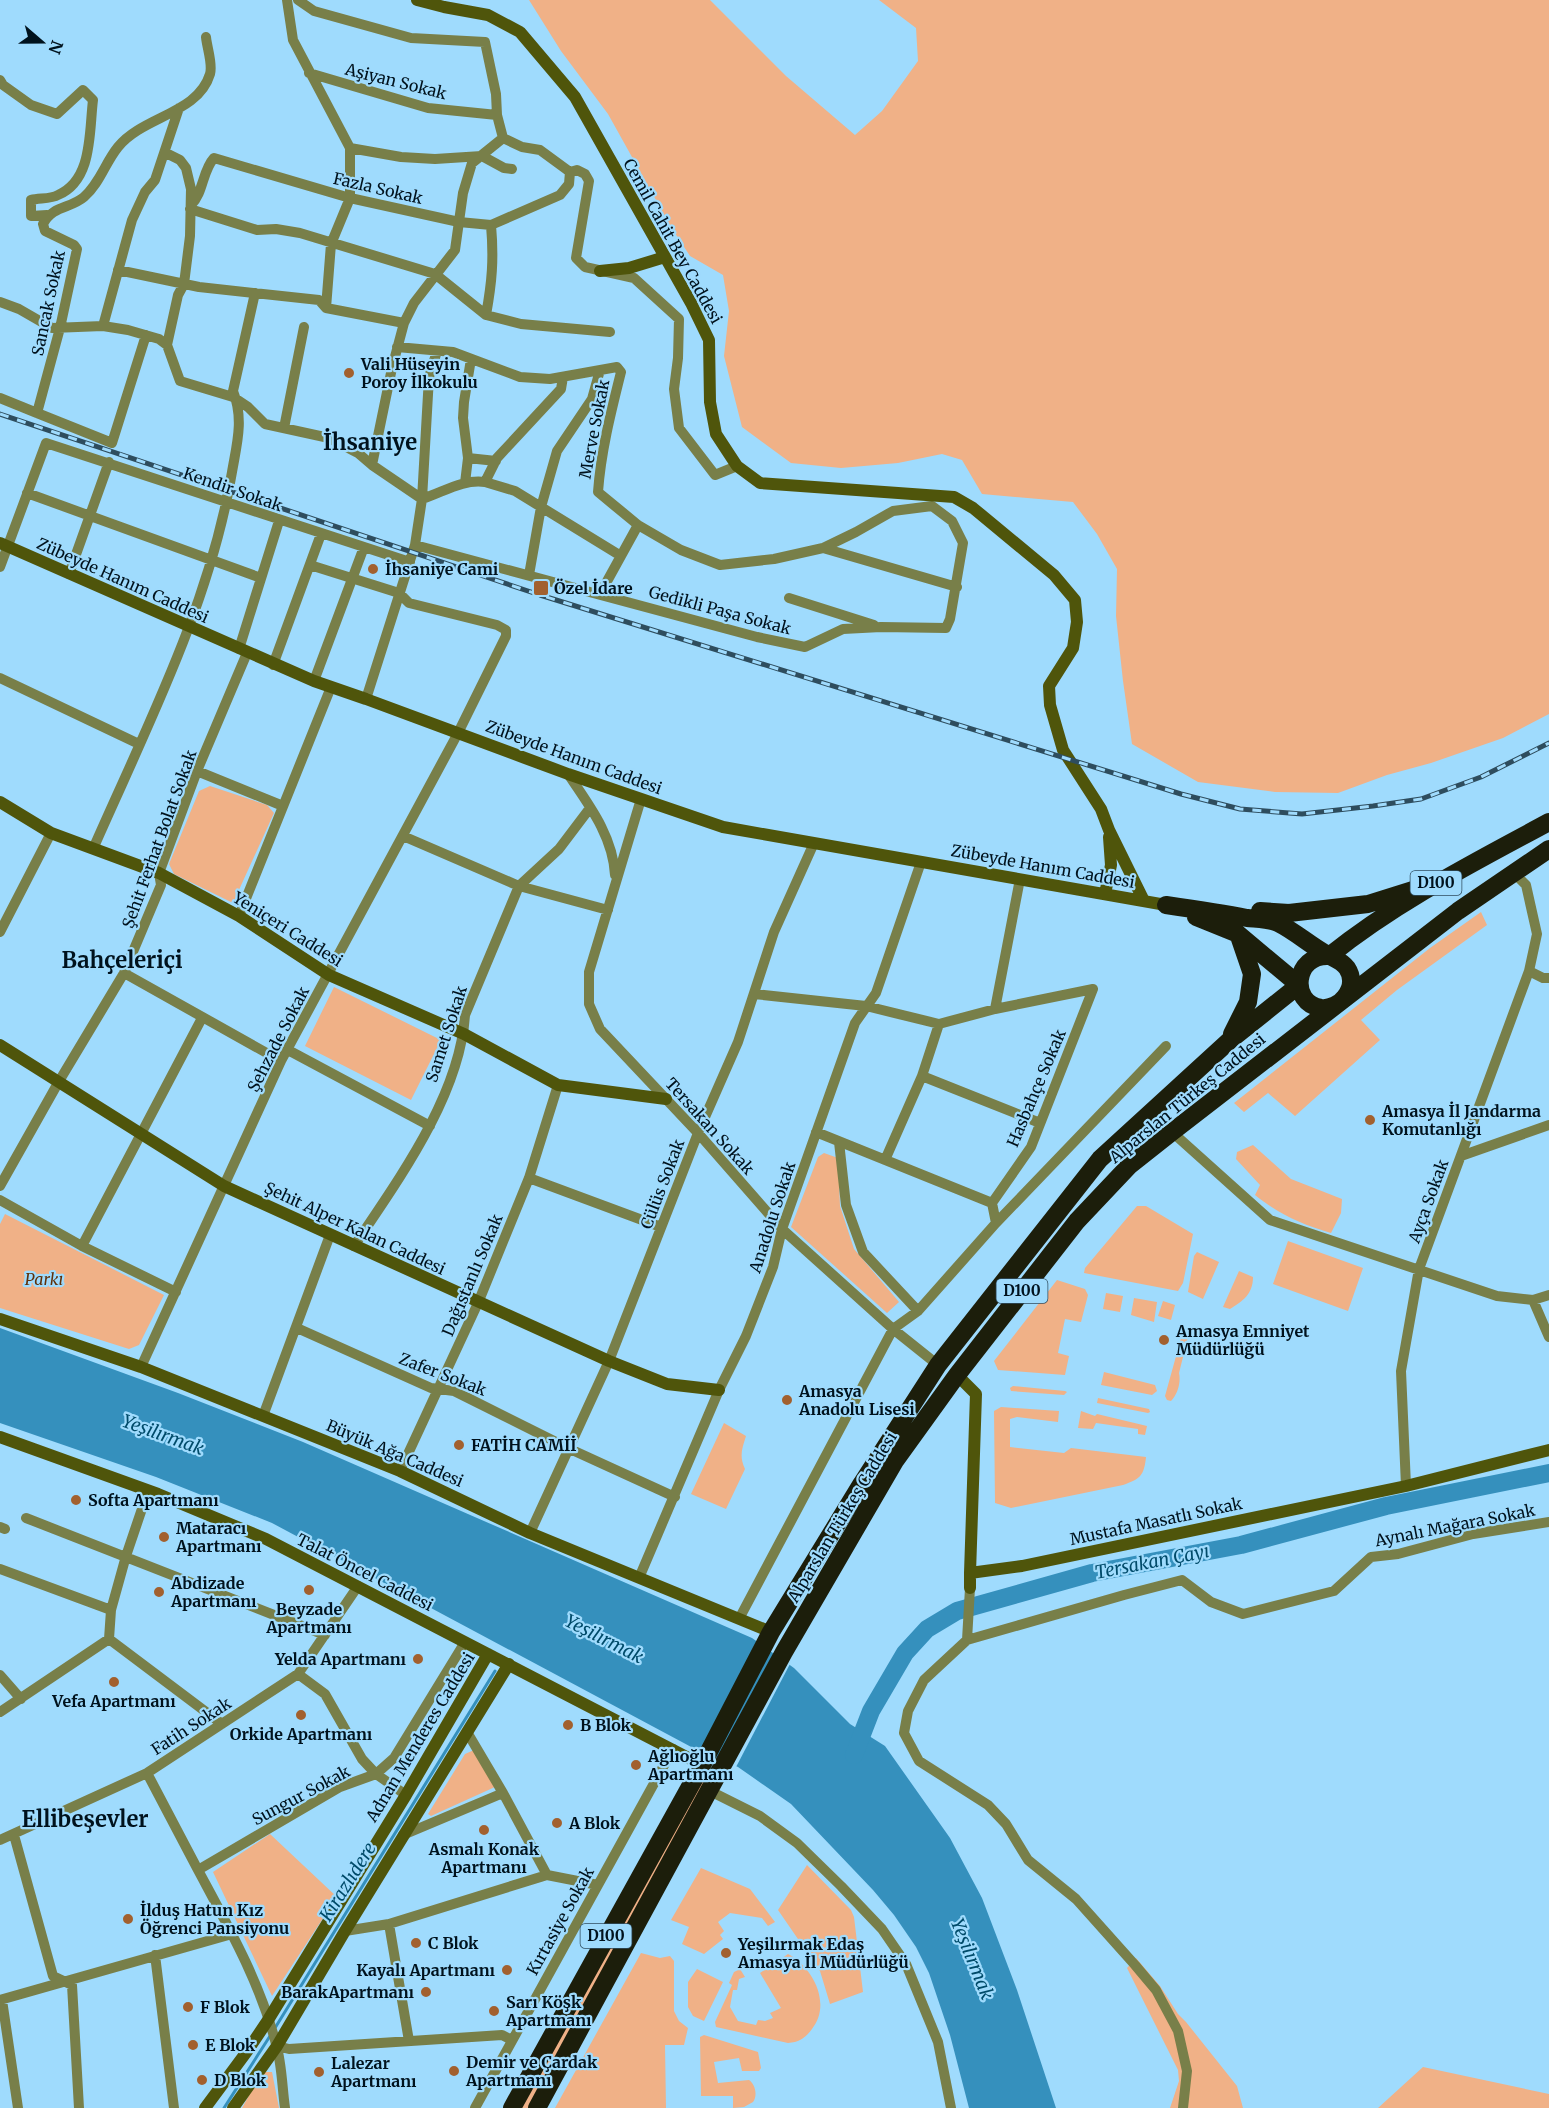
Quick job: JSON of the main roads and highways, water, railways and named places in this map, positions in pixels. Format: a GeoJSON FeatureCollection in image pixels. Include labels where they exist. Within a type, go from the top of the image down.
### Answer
{"type":"FeatureCollection","features":[{"type":"Feature","properties":{"kind":"highway","name":"D100"},"geometry":{"type":"LineString","coordinates":[[1549,822],[1438,882],[1356,935],[1329,956],[1317,957],[1310,961],[1303,968],[1299,985],[1306,1000],[1313,1005],[1330,1008],[1342,1001],[1458,911],[1549,849]]}},
{"type":"Feature","properties":{"kind":"highway"},"geometry":{"type":"LineString","coordinates":[[1166,904],[1289,913],[1368,904],[1438,882]]}},
{"type":"Feature","properties":{"kind":"highway"},"geometry":{"type":"LineString","coordinates":[[1166,904],[1238,934],[1299,985]]}},
{"type":"Feature","properties":{"kind":"highway"},"geometry":{"type":"LineString","coordinates":[[1166,904],[1277,922],[1342,962],[1350,976],[1349,992],[1342,1001]]}},
{"type":"Feature","properties":{"kind":"highway"},"geometry":{"type":"LineString","coordinates":[[1229,1041],[1248,1002],[1252,974],[1238,934]]}},
{"type":"Feature","properties":{"kind":"highway","name":"Alparslan Türkeş Caddesi"},"geometry":{"type":"LineString","coordinates":[[512,2108],[704,1761],[769,1637],[862,1483],[938,1365],[1100,1159],[1229,1041],[1299,985]]}},
{"type":"Feature","properties":{"kind":"highway","name":"Alparslan Türkeş Caddesi"},"geometry":{"type":"LineString","coordinates":[[537,2108],[784,1652],[895,1461],[957,1375],[1077,1221],[1129,1166],[1342,1001]]}},
{"type":"Feature","properties":{"kind":"water","name":"Yeşilırmak"},"geometry":{"type":"Polygon","coordinates":[[[0,1328],[178,1393],[303,1442],[752,1638],[794,1668],[850,1724],[885,1746],[950,1838],[982,1898],[1017,1990],[1056,2108],[969,2108],[950,2035],[929,1973],[916,1947],[873,1890],[791,1804],[738,1767],[695,1749],[272,1523],[156,1477],[0,1423],[0,1328]]]}},
{"type":"Feature","properties":{"kind":"waterway","name":"Tersakan Çayı"},"geometry":{"type":"LineString","coordinates":[[854,1755],[871,1711],[905,1653],[927,1629],[957,1611],[1092,1573],[1241,1545],[1386,1506],[1549,1473]]}},
{"type":"Feature","properties":{"kind":"waterway","name":"Kirazlıdere"},"geometry":{"type":"LineString","coordinates":[[275,2028],[495,1671]]}},
{"type":"Feature","properties":{"kind":"waterway","name":"Kirazlıdere"},"geometry":{"type":"LineString","coordinates":[[224,2108],[270,2036]]}},
{"type":"Feature","properties":{"kind":"railway"},"geometry":{"type":"LineString","coordinates":[[0,414],[540,595],[1181,794],[1240,809],[1302,814],[1421,799],[1481,777],[1549,743]]}},
{"type":"Feature","properties":{"kind":"place","name":"Vali Hüseyin Poroy İlkokulu"},"geometry":{"type":"Point","coordinates":[349,373]}},
{"type":"Feature","properties":{"kind":"place","name":"İhsaniye Cami"},"geometry":{"type":"Point","coordinates":[373,569]}},
{"type":"Feature","properties":{"kind":"place","name":"Özel İdare"},"geometry":{"type":"Point","coordinates":[541,588]}},
{"type":"Feature","properties":{"kind":"place","name":"Amasya İl Jandarma Komutanlığı"},"geometry":{"type":"Point","coordinates":[1370,1120]}},
{"type":"Feature","properties":{"kind":"place","name":"Amasya Emniyet Müdürlüğü"},"geometry":{"type":"Point","coordinates":[1164,1340]}},
{"type":"Feature","properties":{"kind":"place","name":"Amasya Anadolu Lisesi"},"geometry":{"type":"Point","coordinates":[787,1400]}},
{"type":"Feature","properties":{"kind":"place","name":"FATİH CAMİİ"},"geometry":{"type":"Point","coordinates":[459,1445]}},
{"type":"Feature","properties":{"kind":"place","name":"Softa Apartmanı"},"geometry":{"type":"Point","coordinates":[76,1500]}},
{"type":"Feature","properties":{"kind":"place","name":"Mataracı Apartmanı"},"geometry":{"type":"Point","coordinates":[164,1537]}},
{"type":"Feature","properties":{"kind":"place","name":"Beyzade Apartmanı"},"geometry":{"type":"Point","coordinates":[309,1590]}},
{"type":"Feature","properties":{"kind":"place","name":"Abdizade Apartmanı"},"geometry":{"type":"Point","coordinates":[159,1592]}},
{"type":"Feature","properties":{"kind":"place","name":"Yelda Apartmanı"},"geometry":{"type":"Point","coordinates":[418,1659]}},
{"type":"Feature","properties":{"kind":"place","name":"Vefa Apartmanı"},"geometry":{"type":"Point","coordinates":[114,1682]}},
{"type":"Feature","properties":{"kind":"place","name":"Orkide Apartmanı"},"geometry":{"type":"Point","coordinates":[301,1715]}},
{"type":"Feature","properties":{"kind":"place","name":"B Blok"},"geometry":{"type":"Point","coordinates":[568,1725]}},
{"type":"Feature","properties":{"kind":"place","name":"Ağlıoğlu Apartmanı"},"geometry":{"type":"Point","coordinates":[636,1765]}},
{"type":"Feature","properties":{"kind":"place","name":"A Blok"},"geometry":{"type":"Point","coordinates":[557,1823]}},
{"type":"Feature","properties":{"kind":"place","name":"Asmalı Konak Apartmanı"},"geometry":{"type":"Point","coordinates":[484,1830]}},
{"type":"Feature","properties":{"kind":"place","name":"İlduş Hatun Kız Öğrenci Pansiyonu"},"geometry":{"type":"Point","coordinates":[128,1919]}},
{"type":"Feature","properties":{"kind":"place","name":"C Blok"},"geometry":{"type":"Point","coordinates":[416,1943]}},
{"type":"Feature","properties":{"kind":"place","name":"Yeşilırmak Edaş Amasya İl Müdürlüğü"},"geometry":{"type":"Point","coordinates":[726,1953]}},
{"type":"Feature","properties":{"kind":"place","name":"Kayalı Apartmanı"},"geometry":{"type":"Point","coordinates":[507,1970]}},
{"type":"Feature","properties":{"kind":"place","name":"BarakApartmanı"},"geometry":{"type":"Point","coordinates":[426,1992]}},
{"type":"Feature","properties":{"kind":"place","name":"F Blok"},"geometry":{"type":"Point","coordinates":[188,2007]}},
{"type":"Feature","properties":{"kind":"place","name":"Sarı Köşk Apartmanı"},"geometry":{"type":"Point","coordinates":[494,2011]}},
{"type":"Feature","properties":{"kind":"place","name":"E Blok"},"geometry":{"type":"Point","coordinates":[193,2045]}},
{"type":"Feature","properties":{"kind":"place","name":"Demir ve Çardak Apartmanı"},"geometry":{"type":"Point","coordinates":[454,2071]}},
{"type":"Feature","properties":{"kind":"place","name":"Lalezar Apartmanı"},"geometry":{"type":"Point","coordinates":[319,2072]}},
{"type":"Feature","properties":{"kind":"place","name":"D Blok"},"geometry":{"type":"Point","coordinates":[202,2080]}},
{"type":"Feature","properties":{"kind":"district","name":"İhsaniye"},"geometry":{"type":"Point","coordinates":[370,442]}},
{"type":"Feature","properties":{"kind":"district","name":"Bahçeleriçi"},"geometry":{"type":"Point","coordinates":[122,960]}},
{"type":"Feature","properties":{"kind":"district","name":"Ellibeşevler"},"geometry":{"type":"Point","coordinates":[85,1819]}},
{"type":"Feature","properties":{"kind":"park label","name":"Parkı"},"geometry":{"type":"Point","coordinates":[44,1279]}}]}
